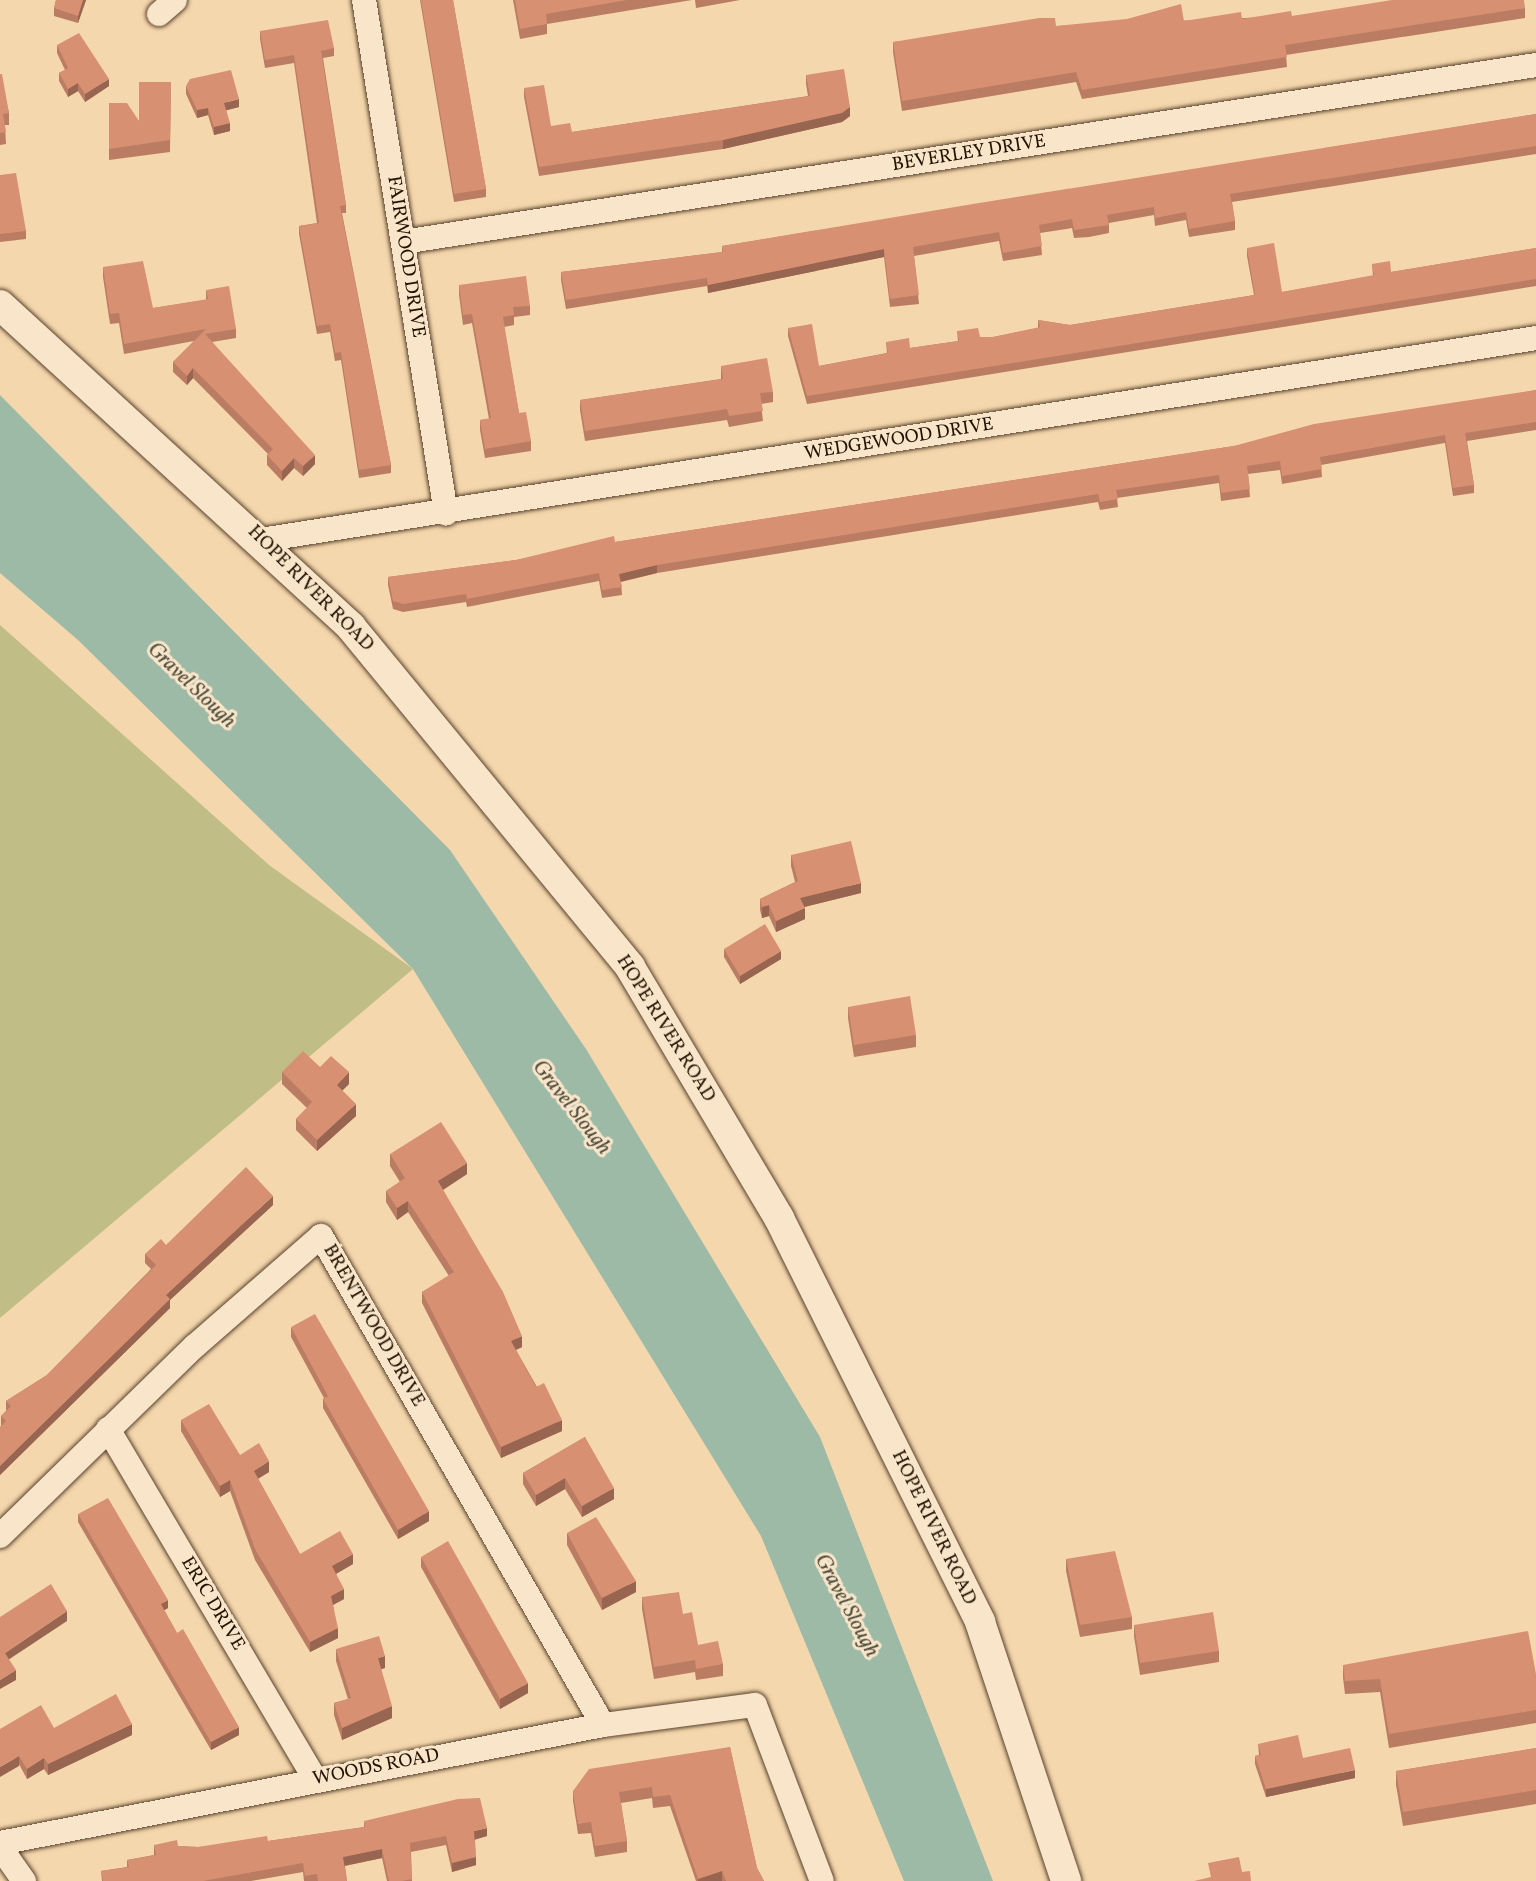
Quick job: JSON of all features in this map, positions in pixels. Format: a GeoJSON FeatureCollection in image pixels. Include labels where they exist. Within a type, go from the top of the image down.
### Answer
{"type":"FeatureCollection","features":[{"type":"Feature","properties":{"kind":"street","name":"FAIRWOOD DRIVE"},"geometry":{"type":"LineString","coordinates":[[365,0],[446,513]]}},
{"type":"Feature","properties":{"kind":"street","name":"BEVERLEY DRIVE"},"geometry":{"type":"LineString","coordinates":[[403,243],[1536,65]]}},
{"type":"Feature","properties":{"kind":"street","name":"HOPE RIVER ROAD"},"geometry":{"type":"LineString","coordinates":[[0,305],[261,540],[351,627],[436,724],[630,967],[779,1218],[980,1622],[1066,1881]]}},
{"type":"Feature","properties":{"kind":"street","name":"WEDGEWOOD DRIVE"},"geometry":{"type":"LineString","coordinates":[[261,540],[446,513],[1536,338]]}},
{"type":"Feature","properties":{"kind":"street","name":"BRENTWOOD DRIVE"},"geometry":{"type":"LineString","coordinates":[[0,1536],[108,1429],[321,1236],[603,1725]]}},
{"type":"Feature","properties":{"kind":"street","name":"ERIC DRIVE"},"geometry":{"type":"LineString","coordinates":[[108,1429],[315,1779]]}},
{"type":"Feature","properties":{"kind":"street","name":"WOODS ROAD"},"geometry":{"type":"LineString","coordinates":[[0,1845],[315,1779],[603,1725],[755,1705],[822,1881]]}},
{"type":"Feature","properties":{"kind":"street"},"geometry":{"type":"LineString","coordinates":[[0,1845],[24,1881]]}},
{"type":"Feature","properties":{"kind":"shaded area"},"geometry":{"type":"Polygon","coordinates":[[[0,625],[269,865],[413,969],[0,1318],[0,625]]]}},
{"type":"Feature","properties":{"kind":"water","name":"Gravel Slough"},"geometry":{"type":"Polygon","coordinates":[[[0,395],[450,850],[586,1049],[820,1437],[993,1881],[904,1881],[761,1536],[413,969],[78,640],[0,573],[0,395]]]}},
{"type":"Feature","properties":{"kind":"building"},"geometry":{"type":"Polygon","coordinates":[[[56,0],[83,0],[78,16],[54,8],[56,0]]]}},
{"type":"Feature","properties":{"kind":"building"},"geometry":{"type":"Polygon","coordinates":[[[421,0],[453,0],[486,189],[454,194],[421,0]]]}},
{"type":"Feature","properties":{"kind":"building"},"geometry":{"type":"Polygon","coordinates":[[[515,0],[627,0],[546,14],[547,24],[520,29],[515,0]]]}},
{"type":"Feature","properties":{"kind":"building"},"geometry":{"type":"Polygon","coordinates":[[[1392,0],[1524,0],[1525,8],[1285,45],[1287,57],[1082,90],[1076,72],[902,101],[893,42],[1039,18],[1055,18],[1056,26],[1127,19],[1181,4],[1184,21],[1241,12],[1242,19],[1291,11],[1292,16],[1392,0]]]}},
{"type":"Feature","properties":{"kind":"building"},"geometry":{"type":"Polygon","coordinates":[[[328,20],[334,48],[321,51],[346,205],[340,206],[391,465],[359,470],[341,352],[335,353],[330,324],[317,326],[299,226],[319,223],[294,55],[265,60],[260,31],[328,20]]]}},
{"type":"Feature","properties":{"kind":"building"},"geometry":{"type":"Polygon","coordinates":[[[79,33],[109,79],[85,94],[78,83],[68,89],[59,73],[68,68],[57,45],[79,33]]]}},
{"type":"Feature","properties":{"kind":"building"},"geometry":{"type":"Polygon","coordinates":[[[844,69],[850,107],[842,113],[723,140],[539,167],[524,88],[544,85],[551,126],[570,123],[572,132],[810,96],[806,75],[844,69]]]}},
{"type":"Feature","properties":{"kind":"building"},"geometry":{"type":"Polygon","coordinates":[[[231,70],[239,99],[224,103],[230,123],[214,127],[208,108],[197,110],[186,86],[190,79],[231,70]]]}},
{"type":"Feature","properties":{"kind":"building"},"geometry":{"type":"Polygon","coordinates":[[[0,74],[9,113],[3,114],[6,132],[0,133],[0,74]]]}},
{"type":"Feature","properties":{"kind":"building"},"geometry":{"type":"Polygon","coordinates":[[[139,82],[171,82],[170,140],[109,149],[109,103],[127,103],[139,121],[139,82]]]}},
{"type":"Feature","properties":{"kind":"building"},"geometry":{"type":"Polygon","coordinates":[[[1536,114],[1536,146],[1230,194],[1235,221],[1189,229],[1186,212],[1155,218],[1154,207],[1107,215],[1109,225],[1074,230],[1072,219],[1039,225],[1042,246],[1003,253],[999,232],[913,247],[919,295],[890,299],[884,249],[708,285],[707,278],[566,300],[561,272],[723,252],[722,246],[1536,114]]]}},
{"type":"Feature","properties":{"kind":"building"},"geometry":{"type":"Polygon","coordinates":[[[16,173],[26,231],[0,234],[0,175],[16,173]]]}},
{"type":"Feature","properties":{"kind":"building"},"geometry":{"type":"Polygon","coordinates":[[[1274,243],[1282,292],[1374,275],[1372,264],[1390,261],[1391,272],[1536,248],[1536,279],[807,396],[788,328],[812,324],[819,366],[888,353],[886,342],[909,338],[910,348],[959,341],[957,331],[978,328],[980,337],[993,337],[1040,327],[1038,320],[1070,325],[1255,295],[1247,248],[1274,243]]]}},
{"type":"Feature","properties":{"kind":"building"},"geometry":{"type":"Polygon","coordinates":[[[143,261],[153,308],[208,299],[206,290],[229,286],[236,329],[205,334],[315,455],[303,466],[294,458],[282,471],[267,455],[273,449],[193,368],[187,376],[173,362],[206,329],[124,344],[119,313],[110,314],[103,267],[143,261]]]}},
{"type":"Feature","properties":{"kind":"building"},"geometry":{"type":"Polygon","coordinates":[[[526,276],[530,306],[513,307],[514,315],[503,317],[519,413],[526,412],[531,441],[485,449],[480,420],[491,418],[472,314],[463,315],[459,285],[526,276]]]}},
{"type":"Feature","properties":{"kind":"building"},"geometry":{"type":"Polygon","coordinates":[[[767,358],[773,392],[760,393],[763,411],[729,416],[727,409],[585,431],[580,400],[723,379],[721,366],[767,358]]]}},
{"type":"Feature","properties":{"kind":"building"},"geometry":{"type":"Polygon","coordinates":[[[1536,390],[1536,422],[1465,433],[1474,485],[1453,488],[1445,435],[1320,457],[1322,469],[1282,476],[1280,461],[1247,466],[1250,489],[1221,493],[1219,475],[1116,490],[1118,499],[1100,502],[1098,494],[657,565],[619,574],[622,587],[602,590],[599,573],[467,599],[466,594],[403,604],[393,601],[388,577],[516,560],[614,536],[615,542],[1234,446],[1314,424],[1536,390]]]}},
{"type":"Feature","properties":{"kind":"building"},"geometry":{"type":"Polygon","coordinates":[[[851,841],[861,883],[800,898],[805,908],[776,921],[769,905],[762,907],[760,899],[798,881],[791,855],[851,841]]]}},
{"type":"Feature","properties":{"kind":"building"},"geometry":{"type":"Polygon","coordinates":[[[765,924],[781,951],[740,976],[724,949],[765,924]]]}},
{"type":"Feature","properties":{"kind":"building"},"geometry":{"type":"Polygon","coordinates":[[[910,996],[916,1035],[854,1045],[848,1007],[910,996]]]}},
{"type":"Feature","properties":{"kind":"building"},"geometry":{"type":"Polygon","coordinates":[[[303,1051],[320,1067],[331,1056],[349,1072],[337,1085],[356,1104],[317,1140],[296,1119],[312,1102],[282,1072],[303,1051]]]}},
{"type":"Feature","properties":{"kind":"building"},"geometry":{"type":"Polygon","coordinates":[[[441,1122],[467,1163],[438,1181],[503,1292],[522,1336],[511,1341],[536,1387],[544,1383],[562,1420],[501,1447],[422,1292],[454,1272],[408,1201],[397,1208],[386,1191],[405,1178],[390,1154],[441,1122]]]}},
{"type":"Feature","properties":{"kind":"building"},"geometry":{"type":"Polygon","coordinates":[[[246,1167],[273,1196],[166,1295],[170,1299],[0,1466],[0,1427],[6,1421],[1,1416],[11,1406],[6,1401],[47,1375],[156,1265],[145,1254],[161,1239],[166,1245],[246,1167]]]}},
{"type":"Feature","properties":{"kind":"building"},"geometry":{"type":"Polygon","coordinates":[[[315,1314],[429,1511],[398,1530],[323,1399],[328,1396],[291,1327],[315,1314]]]}},
{"type":"Feature","properties":{"kind":"building"},"geometry":{"type":"Polygon","coordinates":[[[209,1404],[240,1455],[259,1443],[269,1461],[254,1471],[300,1554],[340,1531],[353,1554],[332,1566],[344,1589],[331,1596],[338,1628],[310,1642],[255,1549],[230,1480],[220,1486],[181,1420],[209,1404]]]}},
{"type":"Feature","properties":{"kind":"building"},"geometry":{"type":"Polygon","coordinates":[[[585,1437],[614,1488],[582,1506],[565,1478],[536,1495],[523,1473],[585,1437]]]}},
{"type":"Feature","properties":{"kind":"building"},"geometry":{"type":"Polygon","coordinates":[[[108,1498],[168,1600],[161,1604],[177,1633],[183,1629],[239,1727],[211,1742],[78,1514],[108,1498]]]}},
{"type":"Feature","properties":{"kind":"building"},"geometry":{"type":"Polygon","coordinates":[[[596,1517],[636,1581],[602,1598],[567,1533],[596,1517]]]}},
{"type":"Feature","properties":{"kind":"building"},"geometry":{"type":"Polygon","coordinates":[[[448,1541],[528,1683],[500,1699],[421,1557],[448,1541]]]}},
{"type":"Feature","properties":{"kind":"building"},"geometry":{"type":"Polygon","coordinates":[[[1115,1551],[1132,1617],[1080,1625],[1066,1559],[1115,1551]]]}},
{"type":"Feature","properties":{"kind":"building"},"geometry":{"type":"Polygon","coordinates":[[[51,1584],[67,1611],[5,1653],[16,1670],[0,1680],[0,1617],[51,1584]]]}},
{"type":"Feature","properties":{"kind":"building"},"geometry":{"type":"Polygon","coordinates":[[[679,1592],[683,1614],[692,1612],[698,1645],[718,1641],[723,1664],[696,1669],[695,1660],[654,1667],[642,1597],[679,1592]]]}},
{"type":"Feature","properties":{"kind":"building"},"geometry":{"type":"Polygon","coordinates":[[[1213,1612],[1219,1651],[1140,1663],[1134,1625],[1213,1612]]]}},
{"type":"Feature","properties":{"kind":"building"},"geometry":{"type":"Polygon","coordinates":[[[1528,1631],[1536,1674],[1536,1710],[1389,1734],[1380,1679],[1345,1681],[1343,1665],[1528,1631]]]}},
{"type":"Feature","properties":{"kind":"building"},"geometry":{"type":"Polygon","coordinates":[[[379,1636],[385,1656],[378,1658],[392,1706],[342,1728],[334,1703],[351,1698],[336,1649],[379,1636]]]}},
{"type":"Feature","properties":{"kind":"building"},"geometry":{"type":"Polygon","coordinates":[[[116,1694],[132,1724],[48,1764],[44,1758],[27,1769],[19,1756],[0,1767],[0,1729],[41,1705],[54,1728],[116,1694]]]}},
{"type":"Feature","properties":{"kind":"building"},"geometry":{"type":"Polygon","coordinates":[[[1298,1735],[1303,1758],[1350,1748],[1355,1770],[1266,1789],[1255,1756],[1261,1755],[1258,1744],[1298,1735]]]}},
{"type":"Feature","properties":{"kind":"building"},"geometry":{"type":"Polygon","coordinates":[[[730,1747],[757,1868],[764,1881],[726,1881],[722,1871],[698,1879],[670,1795],[653,1797],[652,1787],[619,1792],[627,1841],[595,1846],[591,1822],[578,1824],[573,1791],[589,1769],[730,1747]]]}},
{"type":"Feature","properties":{"kind":"building"},"geometry":{"type":"Polygon","coordinates":[[[1536,1748],[1536,1790],[1403,1812],[1396,1771],[1536,1748]]]}},
{"type":"Feature","properties":{"kind":"building"},"geometry":{"type":"Polygon","coordinates":[[[480,1798],[487,1828],[474,1831],[476,1857],[452,1863],[446,1836],[410,1843],[412,1879],[389,1881],[382,1849],[343,1857],[347,1881],[318,1881],[317,1874],[305,1876],[303,1863],[203,1881],[103,1881],[101,1871],[129,1867],[127,1860],[156,1855],[154,1845],[177,1840],[178,1846],[198,1847],[267,1836],[268,1841],[365,1827],[364,1821],[458,1799],[480,1798]]]}},
{"type":"Feature","properties":{"kind":"building"},"geometry":{"type":"Polygon","coordinates":[[[1239,1857],[1242,1872],[1250,1871],[1251,1881],[1194,1881],[1211,1877],[1208,1863],[1239,1857]]]}}]}
